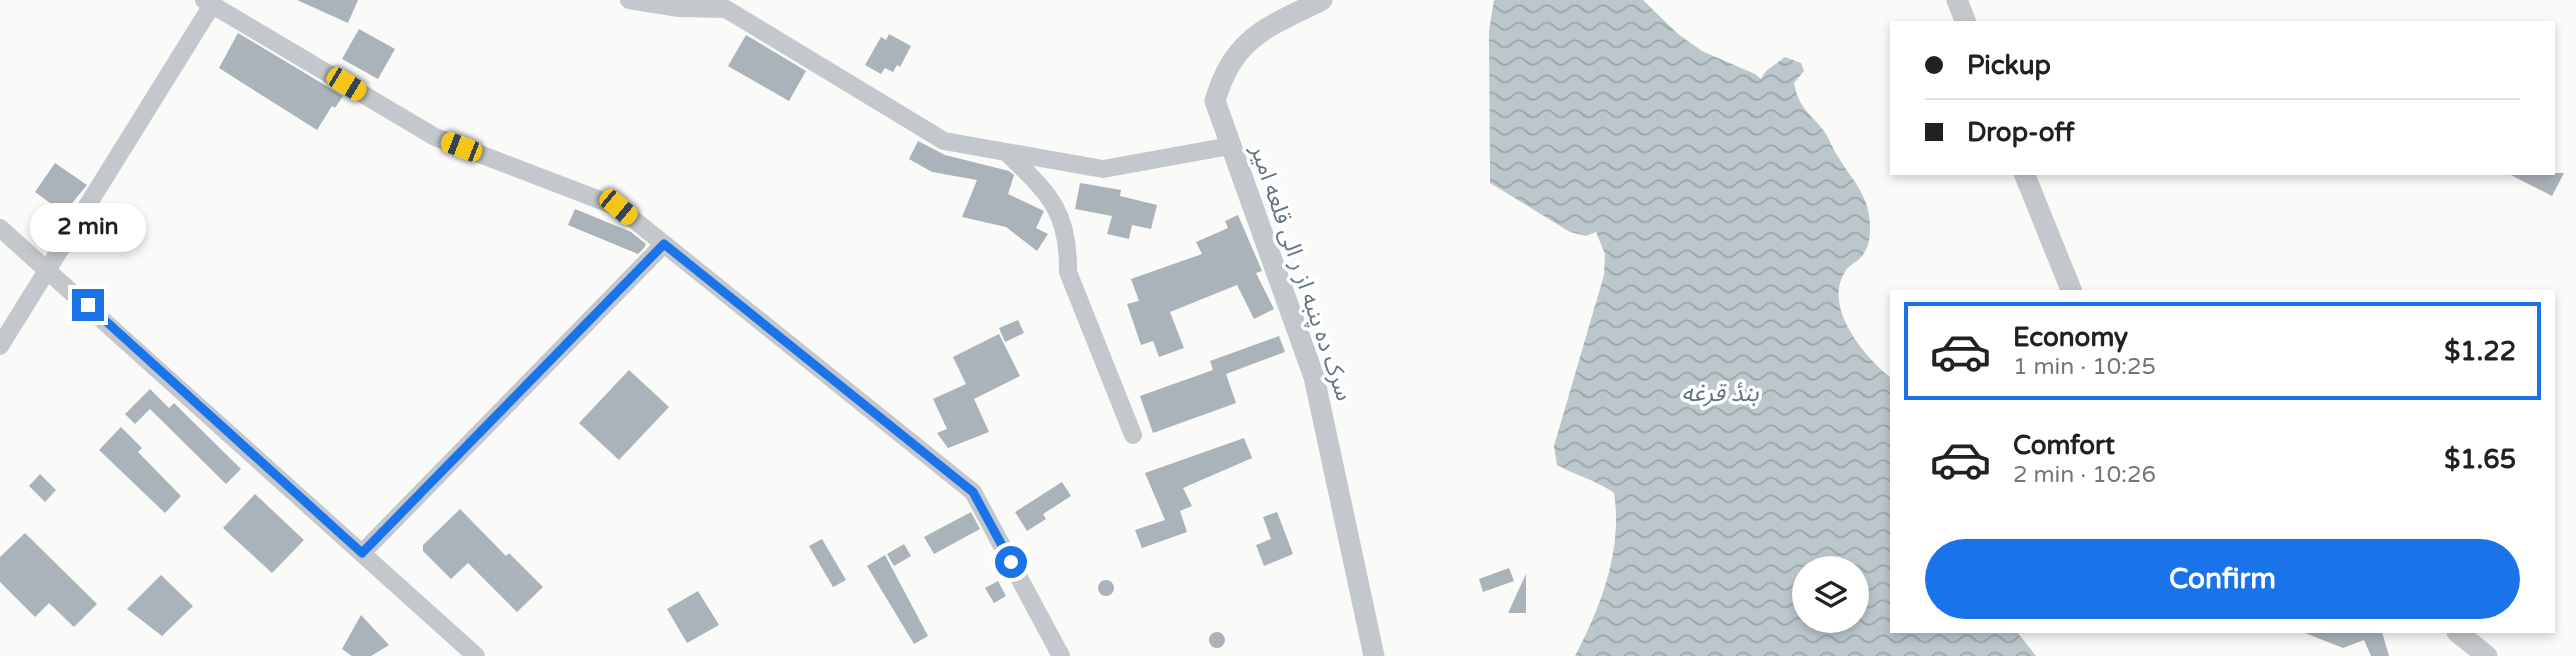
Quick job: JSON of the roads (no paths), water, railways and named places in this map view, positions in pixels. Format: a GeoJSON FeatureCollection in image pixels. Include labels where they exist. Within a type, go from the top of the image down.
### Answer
{"type":"FeatureCollection","features":[{"type":"Feature","properties":{"kind":"street"},"geometry":{"type":"LineString","coordinates":[[629,0],[679,8],[726,9],[944,141],[1103,169],[1230,146]]}},
{"type":"Feature","properties":{"kind":"street","name":"سرک ده پنبه از ر الی قلعه امیر"},"geometry":{"type":"LineString","coordinates":[[1322,0],[1256,33],[1223,71],[1215,101],[1314,377],[1374,656]]}},
{"type":"Feature","properties":{"kind":"street"},"geometry":{"type":"LineString","coordinates":[[1957,0],[1965,21]]}},
{"type":"Feature","properties":{"kind":"street"},"geometry":{"type":"LineString","coordinates":[[0,346],[208,2],[435,137],[618,207],[973,492],[1060,656]]}},
{"type":"Feature","properties":{"kind":"street"},"geometry":{"type":"LineString","coordinates":[[1007,153],[1050,194],[1068,243],[1068,272],[1133,435]]}},
{"type":"Feature","properties":{"kind":"street"},"geometry":{"type":"LineString","coordinates":[[2025,175],[2071,290]]}},
{"type":"Feature","properties":{"kind":"street"},"geometry":{"type":"LineString","coordinates":[[0,228],[476,656]]}},
{"type":"Feature","properties":{"kind":"street"},"geometry":{"type":"LineString","coordinates":[[362,553],[664,244]]}},
{"type":"Feature","properties":{"kind":"street"},"geometry":{"type":"LineString","coordinates":[[2458,633],[2487,656]]}},
{"type":"Feature","properties":{"kind":"water","name":"بندٔ قرغه"},"geometry":{"type":"Polygon","coordinates":[[[1494,0],[1643,0],[1678,34],[1702,51],[1761,79],[1766,71],[1785,57],[1801,63],[1804,71],[1794,83],[1799,99],[1824,131],[1860,191],[1869,215],[1869,242],[1865,252],[1846,270],[1840,284],[1839,300],[1842,315],[1859,345],[1890,377],[1890,633],[2018,633],[2036,656],[1575,656],[1608,577],[1616,514],[1614,493],[1557,465],[1554,446],[1604,275],[1605,254],[1596,232],[1586,236],[1570,232],[1490,183],[1489,31],[1494,0]]]}}]}
